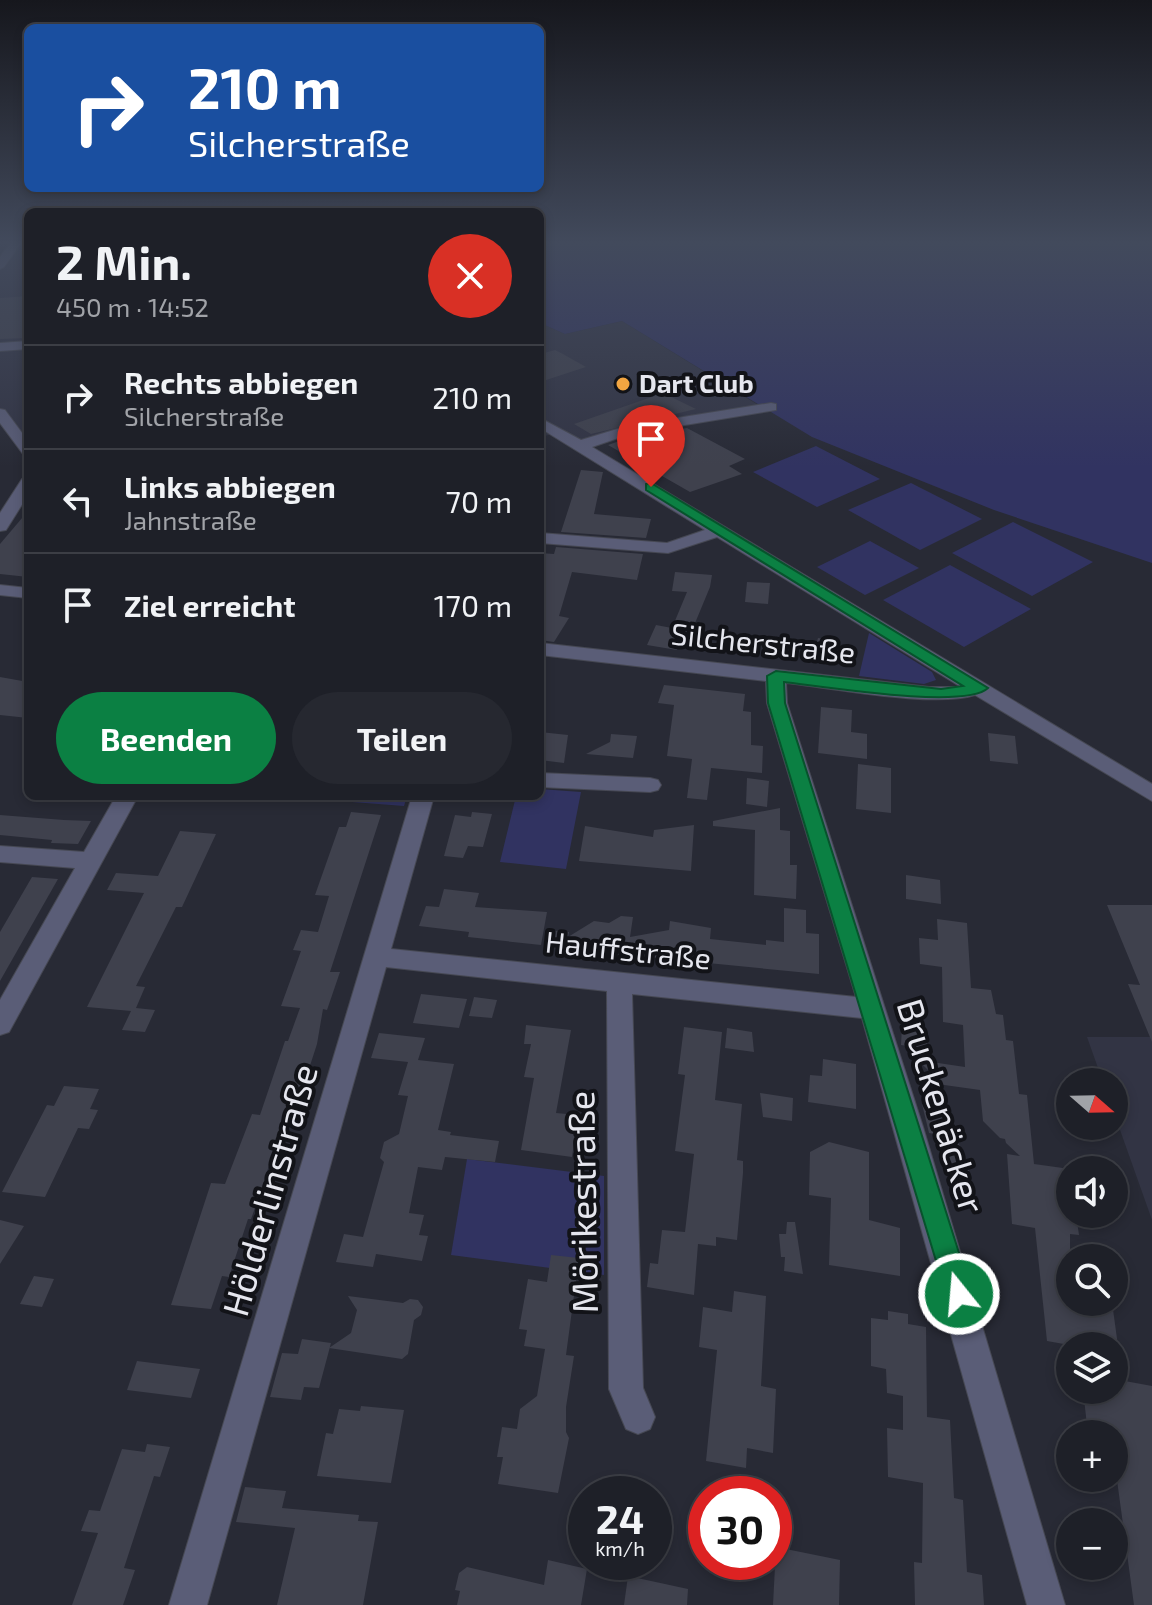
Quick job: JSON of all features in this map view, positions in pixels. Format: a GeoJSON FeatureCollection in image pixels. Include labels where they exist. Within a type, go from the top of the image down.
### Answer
{"type":"FeatureCollection","features":[{"type":"Feature","properties":{"kind":"street"},"geometry":{"type":"LineString","coordinates":[[0,347],[24,345]]}},
{"type":"Feature","properties":{"kind":"street"},"geometry":{"type":"LineString","coordinates":[[582,445],[627,430],[771,407]]}},
{"type":"Feature","properties":{"kind":"street"},"geometry":{"type":"LineString","coordinates":[[0,413],[24,446]]}},
{"type":"Feature","properties":{"kind":"street"},"geometry":{"type":"LineString","coordinates":[[549,435],[582,445],[1152,794]]}},
{"type":"Feature","properties":{"kind":"street"},"geometry":{"type":"LineString","coordinates":[[0,526],[24,488]]}},
{"type":"Feature","properties":{"kind":"street"},"geometry":{"type":"LineString","coordinates":[[544,538],[664,549],[684,545],[720,530]]}},
{"type":"Feature","properties":{"kind":"street"},"geometry":{"type":"LineString","coordinates":[[0,590],[24,593]]}},
{"type":"Feature","properties":{"kind":"street","name":"Silcherstraße"},"geometry":{"type":"LineString","coordinates":[[544,649],[941,694],[979,688]]}},
{"type":"Feature","properties":{"kind":"street","name":"Bruckenäcker"},"geometry":{"type":"LineString","coordinates":[[776,676],[777,703],[959,1294],[1046,1605]]}},
{"type":"Feature","properties":{"kind":"street"},"geometry":{"type":"LineString","coordinates":[[544,780],[650,785]]}},
{"type":"Feature","properties":{"kind":"street"},"geometry":{"type":"LineString","coordinates":[[0,1024],[125,800]]}},
{"type":"Feature","properties":{"kind":"street","name":"Hölderlinstraße"},"geometry":{"type":"LineString","coordinates":[[188,1605],[422,800]]}},
{"type":"Feature","properties":{"kind":"street"},"geometry":{"type":"LineString","coordinates":[[0,854],[90,861]]}},
{"type":"Feature","properties":{"kind":"street","name":"Hauffstraße"},"geometry":{"type":"LineString","coordinates":[[378,957],[872,1009]]}},
{"type":"Feature","properties":{"kind":"street","name":"Mörikestraße"},"geometry":{"type":"LineString","coordinates":[[620,983],[618,1025],[626,1389],[638,1417]]}},
{"type":"Feature","properties":{"kind":"shaded area"},"geometry":{"type":"Polygon","coordinates":[[[0,317],[24,317],[24,438],[21,438],[0,413],[0,317]]]}},
{"type":"Feature","properties":{"kind":"shaded area"},"geometry":{"type":"Polygon","coordinates":[[[544,317],[1152,317],[1152,563],[994,510],[812,437],[622,321],[565,334],[544,325],[544,317]]]}},
{"type":"Feature","properties":{"kind":"shaded area"},"geometry":{"type":"Polygon","coordinates":[[[622,321],[763,408],[677,422],[582,445],[558,433],[544,436],[544,325],[565,334],[622,321]]]}},
{"type":"Feature","properties":{"kind":"shaded area"},"geometry":{"type":"Polygon","coordinates":[[[816,446],[880,479],[817,507],[753,472],[816,446]]]}},
{"type":"Feature","properties":{"kind":"shaded area"},"geometry":{"type":"Polygon","coordinates":[[[911,483],[982,519],[920,550],[848,510],[911,483]]]}},
{"type":"Feature","properties":{"kind":"shaded area"},"geometry":{"type":"Polygon","coordinates":[[[1013,522],[1093,562],[1032,596],[952,553],[1013,522]]]}},
{"type":"Feature","properties":{"kind":"shaded area"},"geometry":{"type":"Polygon","coordinates":[[[870,541],[919,568],[865,595],[817,567],[870,541]]]}},
{"type":"Feature","properties":{"kind":"shaded area"},"geometry":{"type":"Polygon","coordinates":[[[950,565],[1031,609],[964,647],[883,600],[950,565]]]}},
{"type":"Feature","properties":{"kind":"shaded area"},"geometry":{"type":"Polygon","coordinates":[[[869,633],[932,672],[936,680],[924,684],[859,676],[869,633]]]}},
{"type":"Feature","properties":{"kind":"shaded area"},"geometry":{"type":"Polygon","coordinates":[[[544,789],[581,792],[566,869],[500,862],[515,800],[544,800],[544,789]]]}},
{"type":"Feature","properties":{"kind":"shaded area"},"geometry":{"type":"Polygon","coordinates":[[[326,800],[406,800],[404,806],[326,800]]]}},
{"type":"Feature","properties":{"kind":"shaded area"},"geometry":{"type":"Polygon","coordinates":[[[1087,1037],[1152,1037],[1152,1220],[1124,1140],[1128,1140],[1128,1068],[1098,1068],[1087,1037]]]}},
{"type":"Feature","properties":{"kind":"shaded area"},"geometry":{"type":"Polygon","coordinates":[[[467,1159],[604,1176],[604,1275],[451,1255],[467,1159]]]}},
{"type":"Feature","properties":{"kind":"building"},"geometry":{"type":"Polygon","coordinates":[[[0,317],[24,317],[24,338],[0,339],[0,317]]]}},
{"type":"Feature","properties":{"kind":"building"},"geometry":{"type":"Polygon","coordinates":[[[555,350],[586,367],[544,381],[544,353],[555,350]]]}},
{"type":"Feature","properties":{"kind":"building"},"geometry":{"type":"Polygon","coordinates":[[[663,393],[696,409],[591,434],[574,424],[663,393]]]}},
{"type":"Feature","properties":{"kind":"building"},"geometry":{"type":"Polygon","coordinates":[[[687,428],[745,459],[729,466],[742,474],[690,492],[608,445],[631,437],[687,428]]]}},
{"type":"Feature","properties":{"kind":"building"},"geometry":{"type":"Polygon","coordinates":[[[581,470],[603,472],[594,514],[651,519],[646,538],[561,532],[581,470]]]}},
{"type":"Feature","properties":{"kind":"building"},"geometry":{"type":"Polygon","coordinates":[[[24,516],[24,577],[0,574],[0,544],[24,516]]]}},
{"type":"Feature","properties":{"kind":"building"},"geometry":{"type":"Polygon","coordinates":[[[556,547],[643,554],[637,580],[572,572],[559,616],[569,618],[554,642],[544,641],[544,553],[554,554],[556,547]]]}},
{"type":"Feature","properties":{"kind":"building"},"geometry":{"type":"Polygon","coordinates":[[[675,572],[712,575],[710,587],[688,640],[682,639],[677,650],[647,645],[656,625],[672,628],[687,592],[672,591],[675,572]]]}},
{"type":"Feature","properties":{"kind":"building"},"geometry":{"type":"Polygon","coordinates":[[[747,582],[770,583],[768,604],[745,602],[747,582]]]}},
{"type":"Feature","properties":{"kind":"building"},"geometry":{"type":"Polygon","coordinates":[[[818,638],[836,641],[832,658],[813,655],[818,638]]]}},
{"type":"Feature","properties":{"kind":"building"},"geometry":{"type":"Polygon","coordinates":[[[0,677],[24,681],[24,718],[0,715],[0,677]]]}},
{"type":"Feature","properties":{"kind":"building"},"geometry":{"type":"Polygon","coordinates":[[[664,685],[745,694],[743,711],[751,712],[751,745],[763,746],[762,773],[711,768],[707,800],[687,798],[692,759],[667,756],[674,705],[658,703],[664,685]]]}},
{"type":"Feature","properties":{"kind":"building"},"geometry":{"type":"Polygon","coordinates":[[[821,707],[852,710],[851,732],[867,734],[867,759],[818,753],[821,707]]]}},
{"type":"Feature","properties":{"kind":"building"},"geometry":{"type":"Polygon","coordinates":[[[544,732],[568,735],[564,763],[544,760],[544,732]]]}},
{"type":"Feature","properties":{"kind":"building"},"geometry":{"type":"Polygon","coordinates":[[[988,733],[1015,736],[1018,764],[990,761],[988,733]]]}},
{"type":"Feature","properties":{"kind":"building"},"geometry":{"type":"Polygon","coordinates":[[[611,734],[637,736],[633,758],[586,754],[610,742],[611,734]]]}},
{"type":"Feature","properties":{"kind":"building"},"geometry":{"type":"Polygon","coordinates":[[[858,764],[891,768],[891,813],[856,809],[858,764]]]}},
{"type":"Feature","properties":{"kind":"building"},"geometry":{"type":"Polygon","coordinates":[[[747,778],[769,781],[767,807],[746,804],[747,778]]]}},
{"type":"Feature","properties":{"kind":"building"},"geometry":{"type":"Polygon","coordinates":[[[780,808],[780,830],[790,831],[790,865],[797,865],[796,899],[754,895],[755,830],[713,826],[713,821],[780,808]]]}},
{"type":"Feature","properties":{"kind":"building"},"geometry":{"type":"Polygon","coordinates":[[[351,812],[381,815],[330,972],[340,972],[327,1010],[323,1009],[317,1044],[283,1149],[274,1148],[262,1189],[266,1189],[260,1209],[255,1208],[251,1219],[248,1219],[229,1277],[222,1276],[211,1309],[171,1305],[211,1183],[225,1184],[252,1114],[260,1115],[285,1041],[288,1041],[300,1008],[281,1006],[301,951],[293,950],[301,930],[318,932],[329,896],[315,895],[339,827],[346,827],[351,812]]]}},
{"type":"Feature","properties":{"kind":"building"},"geometry":{"type":"Polygon","coordinates":[[[472,812],[492,814],[483,847],[468,846],[463,858],[444,856],[455,815],[471,817],[472,812]]]}},
{"type":"Feature","properties":{"kind":"building"},"geometry":{"type":"Polygon","coordinates":[[[0,815],[91,821],[78,844],[51,843],[52,840],[0,835],[0,815]]]}},
{"type":"Feature","properties":{"kind":"building"},"geometry":{"type":"Polygon","coordinates":[[[694,825],[691,871],[579,861],[585,826],[653,837],[654,830],[694,825]]]}},
{"type":"Feature","properties":{"kind":"building"},"geometry":{"type":"Polygon","coordinates":[[[180,831],[216,834],[182,907],[176,907],[136,986],[145,987],[136,1008],[155,1010],[145,1032],[122,1030],[131,1011],[87,1007],[144,893],[107,890],[116,873],[158,876],[180,831]]]}},
{"type":"Feature","properties":{"kind":"building"},"geometry":{"type":"Polygon","coordinates":[[[906,875],[940,880],[941,904],[906,899],[906,875]]]}},
{"type":"Feature","properties":{"kind":"building"},"geometry":{"type":"Polygon","coordinates":[[[32,877],[58,879],[0,981],[0,932],[32,877]]]}},
{"type":"Feature","properties":{"kind":"building"},"geometry":{"type":"Polygon","coordinates":[[[444,889],[479,893],[475,907],[547,912],[541,945],[468,937],[469,932],[419,926],[426,906],[439,907],[444,889]]]}},
{"type":"Feature","properties":{"kind":"building"},"geometry":{"type":"Polygon","coordinates":[[[1107,905],[1152,905],[1152,1042],[1128,984],[1140,985],[1107,905]]]}},
{"type":"Feature","properties":{"kind":"building"},"geometry":{"type":"Polygon","coordinates":[[[784,908],[806,910],[806,933],[819,934],[819,974],[544,947],[547,930],[569,932],[568,937],[594,921],[609,923],[621,916],[633,917],[630,937],[669,930],[670,921],[711,928],[710,939],[766,945],[766,940],[784,942],[784,908]]]}},
{"type":"Feature","properties":{"kind":"building"},"geometry":{"type":"Polygon","coordinates":[[[937,919],[967,923],[971,988],[991,990],[996,1014],[1003,1015],[1006,1040],[1013,1041],[1019,1094],[1027,1095],[1034,1164],[1056,1167],[1056,1228],[1078,1228],[1079,1235],[1070,1234],[1070,1244],[1056,1244],[1056,1316],[1114,1316],[1116,1332],[1056,1332],[1056,1343],[1047,1341],[1035,1228],[1012,1224],[1007,1154],[1020,1156],[983,1121],[980,1090],[930,1083],[930,1072],[918,1060],[965,1067],[963,1025],[943,1022],[942,967],[920,964],[919,938],[938,940],[937,919]]]}},
{"type":"Feature","properties":{"kind":"building"},"geometry":{"type":"Polygon","coordinates":[[[421,994],[467,999],[459,1028],[413,1023],[421,994]]]}},
{"type":"Feature","properties":{"kind":"building"},"geometry":{"type":"Polygon","coordinates":[[[474,997],[497,1000],[492,1018],[469,1016],[474,997]]]}},
{"type":"Feature","properties":{"kind":"building"},"geometry":{"type":"Polygon","coordinates":[[[526,1025],[571,1030],[556,1113],[578,1115],[572,1157],[521,1150],[534,1078],[524,1077],[531,1044],[524,1044],[526,1025]]]}},
{"type":"Feature","properties":{"kind":"building"},"geometry":{"type":"Polygon","coordinates":[[[902,1026],[927,1030],[927,1049],[901,1045],[902,1026]]]}},
{"type":"Feature","properties":{"kind":"building"},"geometry":{"type":"Polygon","coordinates":[[[684,1027],[722,1032],[715,1100],[742,1104],[737,1160],[743,1161],[743,1173],[737,1240],[716,1237],[716,1246],[698,1244],[694,1295],[647,1287],[650,1263],[658,1264],[662,1230],[685,1232],[694,1154],[675,1151],[685,1075],[678,1074],[684,1027]]]}},
{"type":"Feature","properties":{"kind":"building"},"geometry":{"type":"Polygon","coordinates":[[[727,1028],[752,1032],[754,1052],[725,1048],[727,1028]]]}},
{"type":"Feature","properties":{"kind":"building"},"geometry":{"type":"Polygon","coordinates":[[[379,1033],[425,1038],[418,1060],[454,1064],[438,1130],[451,1132],[450,1135],[499,1141],[495,1162],[445,1157],[442,1170],[418,1167],[409,1213],[424,1215],[419,1235],[428,1236],[422,1261],[376,1254],[373,1267],[336,1262],[344,1234],[363,1237],[384,1162],[380,1158],[384,1142],[399,1134],[408,1096],[398,1095],[408,1062],[371,1058],[379,1033]]]}},
{"type":"Feature","properties":{"kind":"building"},"geometry":{"type":"Polygon","coordinates":[[[823,1059],[856,1064],[856,1109],[808,1102],[810,1075],[822,1076],[823,1059]]]}},
{"type":"Feature","properties":{"kind":"building"},"geometry":{"type":"Polygon","coordinates":[[[64,1086],[99,1089],[90,1109],[98,1110],[89,1129],[78,1128],[45,1197],[2,1192],[47,1105],[54,1106],[64,1086]]]}},
{"type":"Feature","properties":{"kind":"building"},"geometry":{"type":"Polygon","coordinates":[[[760,1093],[793,1098],[792,1121],[763,1117],[760,1093]]]}},
{"type":"Feature","properties":{"kind":"building"},"geometry":{"type":"Polygon","coordinates":[[[922,1104],[944,1108],[969,1168],[969,1186],[949,1182],[948,1164],[944,1163],[947,1136],[929,1133],[922,1104]]]}},
{"type":"Feature","properties":{"kind":"building"},"geometry":{"type":"Polygon","coordinates":[[[829,1142],[869,1152],[869,1220],[900,1228],[900,1276],[829,1265],[831,1198],[809,1195],[810,1152],[829,1142]]]}},
{"type":"Feature","properties":{"kind":"building"},"geometry":{"type":"Polygon","coordinates":[[[0,1220],[24,1226],[0,1264],[0,1220]]]}},
{"type":"Feature","properties":{"kind":"building"},"geometry":{"type":"Polygon","coordinates":[[[787,1222],[795,1222],[803,1274],[784,1271],[785,1257],[781,1257],[779,1234],[786,1234],[787,1222]]]}},
{"type":"Feature","properties":{"kind":"building"},"geometry":{"type":"Polygon","coordinates":[[[551,1255],[579,1258],[566,1355],[574,1356],[566,1407],[566,1432],[569,1438],[558,1493],[498,1484],[503,1457],[497,1457],[502,1427],[517,1429],[520,1409],[537,1396],[545,1349],[524,1346],[527,1330],[519,1329],[528,1279],[547,1282],[551,1255]]]}},
{"type":"Feature","properties":{"kind":"building"},"geometry":{"type":"Polygon","coordinates":[[[34,1276],[54,1279],[42,1307],[20,1304],[34,1276]]]}},
{"type":"Feature","properties":{"kind":"building"},"geometry":{"type":"Polygon","coordinates":[[[734,1291],[766,1296],[761,1386],[776,1389],[773,1453],[747,1448],[746,1468],[706,1461],[717,1350],[699,1347],[703,1307],[732,1312],[734,1291]]]}},
{"type":"Feature","properties":{"kind":"building"},"geometry":{"type":"Polygon","coordinates":[[[348,1296],[403,1303],[410,1299],[418,1300],[423,1307],[421,1315],[414,1320],[408,1354],[402,1359],[329,1348],[351,1333],[357,1310],[348,1296]]]}},
{"type":"Feature","properties":{"kind":"building"},"geometry":{"type":"Polygon","coordinates":[[[888,1311],[908,1314],[908,1324],[926,1327],[927,1417],[950,1420],[954,1498],[963,1500],[967,1572],[982,1575],[984,1605],[915,1605],[914,1562],[922,1563],[923,1483],[888,1477],[887,1428],[903,1430],[903,1396],[887,1393],[886,1369],[871,1366],[871,1318],[888,1320],[888,1311]]]}},
{"type":"Feature","properties":{"kind":"building"},"geometry":{"type":"Polygon","coordinates":[[[302,1339],[331,1343],[319,1388],[304,1387],[301,1400],[270,1397],[282,1353],[298,1354],[302,1339]]]}},
{"type":"Feature","properties":{"kind":"building"},"geometry":{"type":"Polygon","coordinates":[[[137,1361],[200,1369],[191,1398],[127,1390],[137,1361]]]}},
{"type":"Feature","properties":{"kind":"building"},"geometry":{"type":"Polygon","coordinates":[[[1128,1382],[1152,1386],[1152,1605],[1134,1605],[1128,1561],[1128,1508],[1121,1508],[1119,1492],[1128,1492],[1128,1420],[1086,1420],[1085,1404],[1128,1404],[1128,1382]]]}},
{"type":"Feature","properties":{"kind":"building"},"geometry":{"type":"Polygon","coordinates":[[[361,1406],[404,1410],[391,1483],[317,1476],[326,1433],[333,1434],[339,1409],[360,1411],[361,1406]]]}},
{"type":"Feature","properties":{"kind":"building"},"geometry":{"type":"Polygon","coordinates":[[[147,1444],[170,1447],[160,1477],[154,1476],[124,1568],[135,1570],[123,1605],[72,1605],[98,1533],[81,1531],[89,1510],[100,1511],[122,1449],[145,1452],[147,1444]]]}},
{"type":"Feature","properties":{"kind":"building"},"geometry":{"type":"Polygon","coordinates":[[[245,1487],[286,1491],[282,1508],[359,1515],[358,1521],[378,1522],[363,1605],[277,1605],[295,1528],[236,1522],[245,1487]]]}},
{"type":"Feature","properties":{"kind":"building"},"geometry":{"type":"Polygon","coordinates":[[[792,1550],[840,1560],[839,1605],[773,1605],[774,1580],[792,1580],[792,1550]]]}},
{"type":"Feature","properties":{"kind":"building"},"geometry":{"type":"Polygon","coordinates":[[[548,1560],[568,1565],[568,1580],[585,1580],[581,1605],[457,1605],[460,1591],[455,1590],[459,1573],[467,1567],[544,1585],[548,1560]]]}},
{"type":"Feature","properties":{"kind":"building"},"geometry":{"type":"Polygon","coordinates":[[[627,1580],[646,1580],[688,1589],[687,1605],[624,1605],[627,1580]]]}},
{"type":"Feature","properties":{"kind":"place","name":"Dart Club"},"geometry":{"type":"Point","coordinates":[623,384]}},
{"type":"Feature","properties":{"kind":"route"},"geometry":{"type":"LineString","coordinates":[[651,487],[979,688],[941,694],[776,676],[775,691],[959,1294]]}}]}
